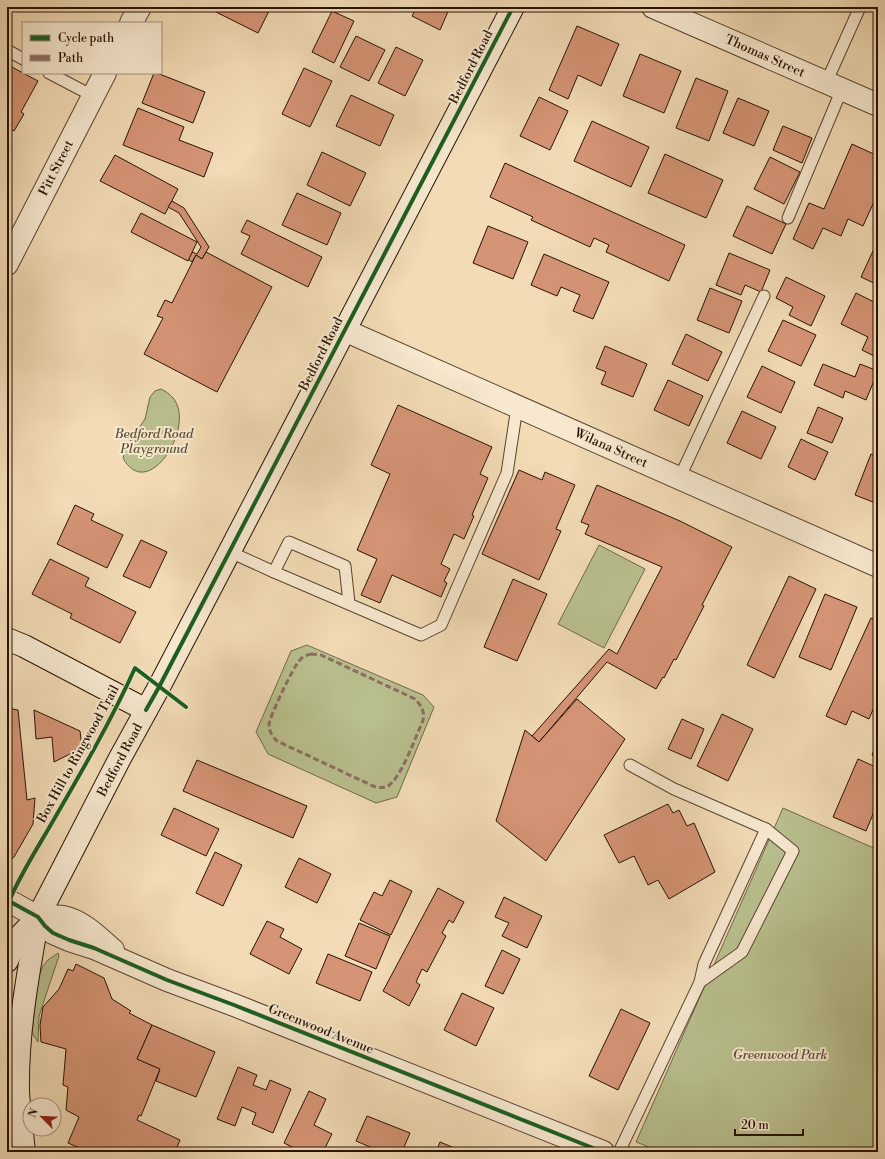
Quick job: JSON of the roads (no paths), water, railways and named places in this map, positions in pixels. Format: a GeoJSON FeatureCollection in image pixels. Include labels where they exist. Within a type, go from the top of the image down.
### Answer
{"type":"FeatureCollection","features":[{"type":"Feature","properties":{"kind":"street"},"geometry":{"type":"LineString","coordinates":[[132,22],[140,7]]}},
{"type":"Feature","properties":{"kind":"street","name":"Bedford Road"},"geometry":{"type":"LineString","coordinates":[[38,917],[230,552],[513,7]]}},
{"type":"Feature","properties":{"kind":"street","name":"Thomas Street"},"geometry":{"type":"LineString","coordinates":[[653,7],[878,105]]}},
{"type":"Feature","properties":{"kind":"street","name":"Pitt Street"},"geometry":{"type":"LineString","coordinates":[[7,264],[104,74]]}},
{"type":"Feature","properties":{"kind":"street","name":"Wilana Street"},"geometry":{"type":"LineString","coordinates":[[344,330],[878,566]]}},
{"type":"Feature","properties":{"kind":"street"},"geometry":{"type":"LineString","coordinates":[[7,632],[16,643],[146,710]]}},
{"type":"Feature","properties":{"kind":"street"},"geometry":{"type":"LineString","coordinates":[[7,900],[38,917]]}},
{"type":"Feature","properties":{"kind":"street"},"geometry":{"type":"LineString","coordinates":[[7,961],[16,940],[38,917]]}},
{"type":"Feature","properties":{"kind":"street"},"geometry":{"type":"LineString","coordinates":[[18,1091],[25,994],[38,917]]}},
{"type":"Feature","properties":{"kind":"street","name":"Greenwood Avenue"},"geometry":{"type":"LineString","coordinates":[[38,917],[62,917],[76,922],[93,933],[126,961],[167,980],[234,1005],[603,1152]]}},
{"type":"Feature","properties":{"kind":"street"},"geometry":{"type":"LineString","coordinates":[[7,1038],[18,1091],[24,1152]]}},
{"type":"Feature","properties":{"kind":"lane"},"geometry":{"type":"LineString","coordinates":[[788,218],[860,7]]}},
{"type":"Feature","properties":{"kind":"lane"},"geometry":{"type":"LineString","coordinates":[[7,50],[22,58]]}},
{"type":"Feature","properties":{"kind":"lane"},"geometry":{"type":"LineString","coordinates":[[51,74],[93,96]]}},
{"type":"Feature","properties":{"kind":"lane"},"geometry":{"type":"LineString","coordinates":[[679,479],[764,296]]}},
{"type":"Feature","properties":{"kind":"lane"},"geometry":{"type":"LineString","coordinates":[[230,552],[421,635],[441,625],[507,473],[517,407]]}},
{"type":"Feature","properties":{"kind":"lane"},"geometry":{"type":"LineString","coordinates":[[274,572],[289,542],[345,566],[349,603]]}},
{"type":"Feature","properties":{"kind":"lane"},"geometry":{"type":"LineString","coordinates":[[630,765],[674,789],[766,829],[792,851],[742,952],[700,982]]}},
{"type":"Feature","properties":{"kind":"lane"},"geometry":{"type":"LineString","coordinates":[[619,1152],[700,982],[704,964],[766,829]]}},
{"type":"Feature","properties":{"kind":"park label","name":"Bedford Road Playground"},"geometry":{"type":"Point","coordinates":[154,442]}},
{"type":"Feature","properties":{"kind":"park label","name":"Greenwood Park"},"geometry":{"type":"Point","coordinates":[780,1055]}}]}
